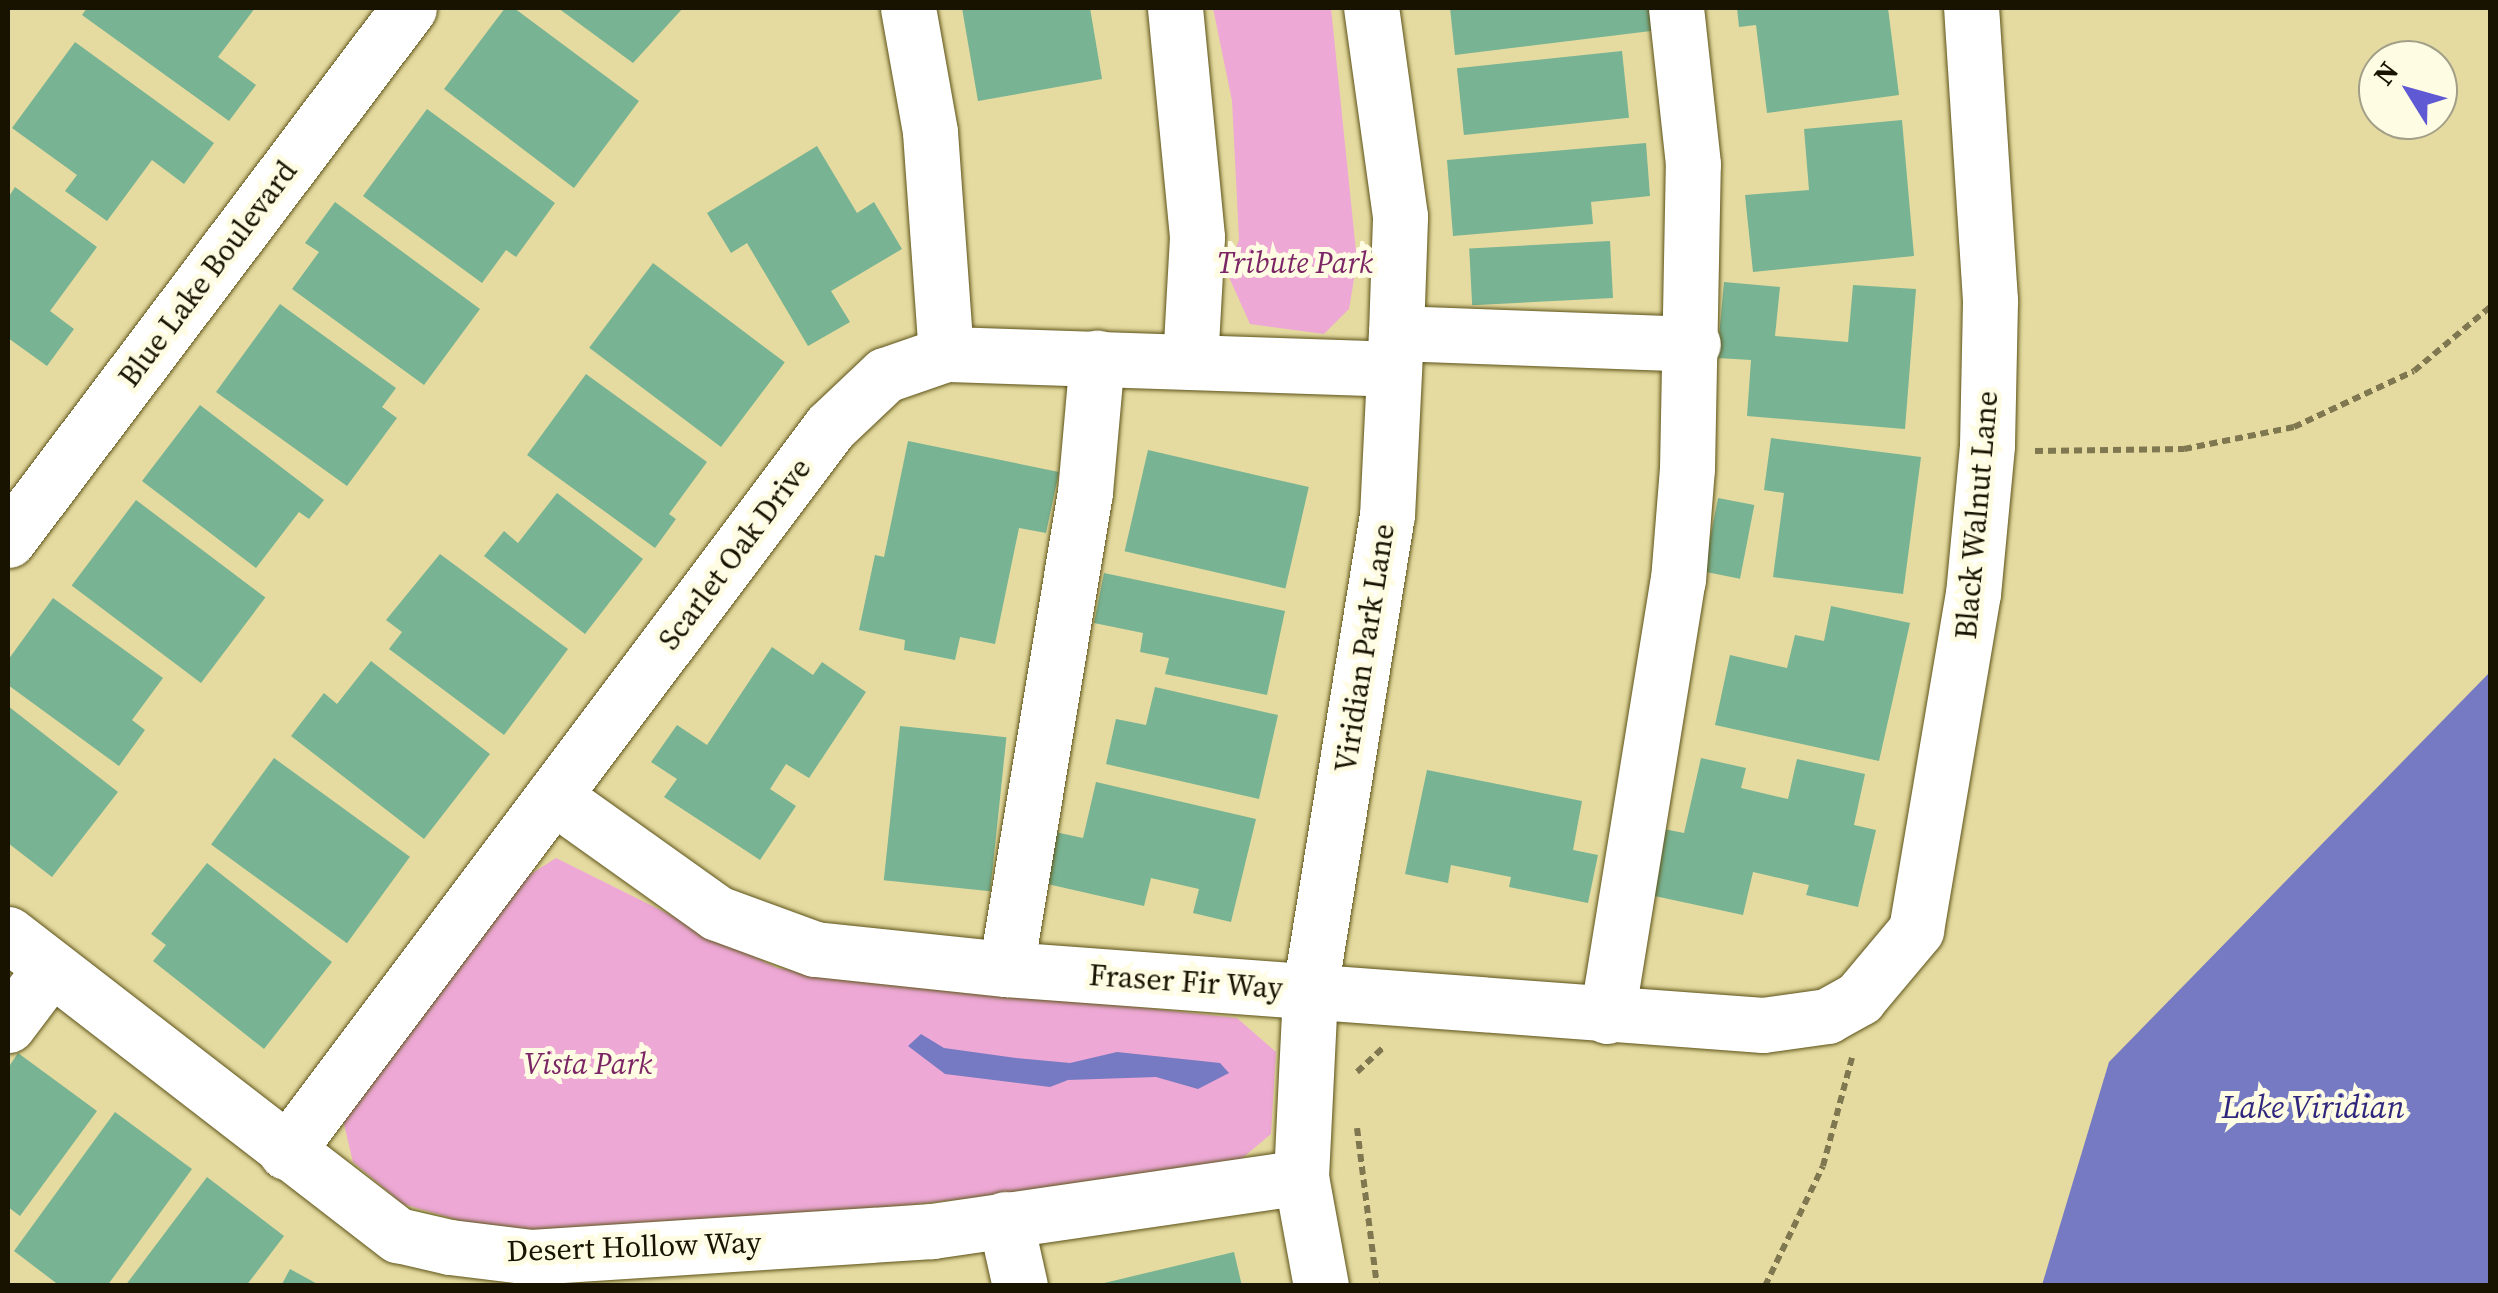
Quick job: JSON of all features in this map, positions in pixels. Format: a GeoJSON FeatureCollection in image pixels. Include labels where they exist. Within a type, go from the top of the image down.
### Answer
{"type":"FeatureCollection","features":[{"type":"Feature","properties":{"kind":"street","name":"Blue Lake Boulevard"},"geometry":{"type":"LineString","coordinates":[[8,540],[408,8]]}},
{"type":"Feature","properties":{"kind":"street"},"geometry":{"type":"LineString","coordinates":[[908,8],[930,132],[946,354]]}},
{"type":"Feature","properties":{"kind":"street"},"geometry":{"type":"LineString","coordinates":[[1175,8],[1197,237],[1190,362]]}},
{"type":"Feature","properties":{"kind":"street","name":"Viridian Park Lane"},"geometry":{"type":"LineString","coordinates":[[1321,1286],[1301,1177],[1310,990],[1386,516],[1395,351],[1400,216],[1371,8]]}},
{"type":"Feature","properties":{"kind":"street"},"geometry":{"type":"LineString","coordinates":[[1608,1016],[1678,580],[1693,344],[1693,164],[1676,8]]}},
{"type":"Feature","properties":{"kind":"street","name":"Black Walnut Lane"},"geometry":{"type":"LineString","coordinates":[[1858,998],[1898,959],[1916,930],[1930,872],[1973,594],[1987,445],[1990,218],[1970,8]]}},
{"type":"Feature","properties":{"kind":"street","name":"Scarlet Oak Drive"},"geometry":{"type":"LineString","coordinates":[[286,1152],[856,397],[912,361],[946,354],[1190,362],[1395,351],[1693,344]]}},
{"type":"Feature","properties":{"kind":"street"},"geometry":{"type":"LineString","coordinates":[[1006,969],[1085,492],[1098,358]]}},
{"type":"Feature","properties":{"kind":"street","name":"Fraser Fir Way"},"geometry":{"type":"LineString","coordinates":[[552,796],[678,890],[760,932],[815,949],[1006,969],[1762,1025],[1827,1016],[1858,998]]}},
{"type":"Feature","properties":{"kind":"street","name":"Desert Hollow Way"},"geometry":{"type":"LineString","coordinates":[[8,934],[286,1152],[447,1266],[531,1257],[720,1265],[1301,1177]]}},
{"type":"Feature","properties":{"kind":"street"},"geometry":{"type":"LineString","coordinates":[[8,1026],[51,968]]}},
{"type":"Feature","properties":{"kind":"street"},"geometry":{"type":"LineString","coordinates":[[1005,1219],[1020,1286]]}},
{"type":"Feature","properties":{"kind":"path"},"geometry":{"type":"LineString","coordinates":[[1987,445],[2109,454],[2184,449],[2294,427],[2414,371],[2490,307]]}},
{"type":"Feature","properties":{"kind":"path"},"geometry":{"type":"LineString","coordinates":[[1354,1077],[1371,1054],[1394,1046]]}},
{"type":"Feature","properties":{"kind":"path"},"geometry":{"type":"LineString","coordinates":[[1836,1061],[1852,1058]]}},
{"type":"Feature","properties":{"kind":"path"},"geometry":{"type":"LineString","coordinates":[[1356,1124],[1377,1286]]}},
{"type":"Feature","properties":{"kind":"green space","name":"Tribute Park"},"geometry":{"type":"Polygon","coordinates":[[[1213,8],[1331,8],[1357,261],[1349,309],[1324,334],[1250,324],[1228,275],[1239,239],[1232,101],[1213,8]]]}},
{"type":"Feature","properties":{"kind":"green space","name":"Vista Park"},"geometry":{"type":"Polygon","coordinates":[[[556,858],[777,968],[1237,1018],[1276,1052],[1271,1134],[1228,1170],[644,1234],[516,1237],[403,1204],[353,1162],[341,1112],[492,899],[556,858]]]}},
{"type":"Feature","properties":{"kind":"water","name":"Lake Viridian"},"geometry":{"type":"Polygon","coordinates":[[[2490,672],[2490,1285],[2042,1285],[2109,1062],[2490,672]]]}},
{"type":"Feature","properties":{"kind":"water"},"geometry":{"type":"Polygon","coordinates":[[[921,1034],[944,1048],[1016,1058],[1070,1063],[1117,1052],[1220,1063],[1229,1073],[1198,1089],[1156,1077],[1068,1080],[1050,1087],[945,1074],[908,1046],[921,1034]]]}},
{"type":"Feature","properties":{"kind":"building"},"geometry":{"type":"Polygon","coordinates":[[[87,8],[255,8],[218,57],[256,85],[229,121],[82,15],[87,8]]]}},
{"type":"Feature","properties":{"kind":"building"},"geometry":{"type":"Polygon","coordinates":[[[505,8],[514,8],[639,101],[574,188],[444,89],[505,8]]]}},
{"type":"Feature","properties":{"kind":"building"},"geometry":{"type":"Polygon","coordinates":[[[558,8],[683,8],[633,63],[558,8]]]}},
{"type":"Feature","properties":{"kind":"building"},"geometry":{"type":"Polygon","coordinates":[[[962,8],[1090,8],[1102,79],[978,101],[962,8]]]}},
{"type":"Feature","properties":{"kind":"building"},"geometry":{"type":"Polygon","coordinates":[[[1450,8],[1649,8],[1651,31],[1455,55],[1450,8]]]}},
{"type":"Feature","properties":{"kind":"building"},"geometry":{"type":"Polygon","coordinates":[[[1737,8],[1888,8],[1899,95],[1767,113],[1756,25],[1739,27],[1737,8]]]}},
{"type":"Feature","properties":{"kind":"building"},"geometry":{"type":"Polygon","coordinates":[[[75,42],[214,143],[184,184],[152,160],[107,221],[65,191],[77,175],[12,128],[75,42]]]}},
{"type":"Feature","properties":{"kind":"building"},"geometry":{"type":"Polygon","coordinates":[[[1622,51],[1629,118],[1464,135],[1457,68],[1622,51]]]}},
{"type":"Feature","properties":{"kind":"building"},"geometry":{"type":"Polygon","coordinates":[[[427,109],[555,203],[516,257],[506,250],[482,283],[363,196],[427,109]]]}},
{"type":"Feature","properties":{"kind":"building"},"geometry":{"type":"Polygon","coordinates":[[[1902,120],[1914,256],[1753,272],[1745,195],[1809,190],[1804,129],[1902,120]]]}},
{"type":"Feature","properties":{"kind":"building"},"geometry":{"type":"Polygon","coordinates":[[[1646,143],[1650,196],[1591,202],[1593,224],[1453,236],[1447,160],[1646,143]]]}},
{"type":"Feature","properties":{"kind":"building"},"geometry":{"type":"Polygon","coordinates":[[[817,146],[857,213],[874,202],[902,249],[831,291],[850,322],[808,346],[747,243],[731,253],[707,213],[817,146]]]}},
{"type":"Feature","properties":{"kind":"building"},"geometry":{"type":"Polygon","coordinates":[[[15,187],[97,247],[50,311],[74,329],[47,366],[8,338],[8,198],[15,187]]]}},
{"type":"Feature","properties":{"kind":"building"},"geometry":{"type":"Polygon","coordinates":[[[335,202],[480,309],[424,385],[292,289],[319,252],[305,243],[335,202]]]}},
{"type":"Feature","properties":{"kind":"building"},"geometry":{"type":"Polygon","coordinates":[[[1610,241],[1613,298],[1472,305],[1469,248],[1610,241]]]}},
{"type":"Feature","properties":{"kind":"building"},"geometry":{"type":"Polygon","coordinates":[[[653,263],[785,362],[721,447],[589,348],[653,263]]]}},
{"type":"Feature","properties":{"kind":"building"},"geometry":{"type":"Polygon","coordinates":[[[1724,282],[1780,287],[1775,336],[1848,342],[1853,285],[1916,289],[1905,429],[1747,416],[1751,360],[1717,358],[1724,282]]]}},
{"type":"Feature","properties":{"kind":"building"},"geometry":{"type":"Polygon","coordinates":[[[280,304],[396,388],[382,407],[397,418],[347,486],[216,392],[280,304]]]}},
{"type":"Feature","properties":{"kind":"building"},"geometry":{"type":"Polygon","coordinates":[[[586,374],[707,462],[669,514],[676,519],[655,548],[527,455],[586,374]]]}},
{"type":"Feature","properties":{"kind":"building"},"geometry":{"type":"Polygon","coordinates":[[[200,405],[324,500],[309,519],[299,512],[256,568],[142,481],[200,405]]]}},
{"type":"Feature","properties":{"kind":"building"},"geometry":{"type":"Polygon","coordinates":[[[1771,438],[1921,457],[1903,594],[1773,577],[1784,493],[1764,490],[1771,438]]]}},
{"type":"Feature","properties":{"kind":"building"},"geometry":{"type":"Polygon","coordinates":[[[908,441],[1059,472],[1046,533],[1019,528],[995,644],[960,637],[955,660],[904,650],[905,640],[859,630],[875,555],[884,557],[908,441]]]}},
{"type":"Feature","properties":{"kind":"building"},"geometry":{"type":"Polygon","coordinates":[[[1148,450],[1309,487],[1285,588],[1125,551],[1148,450]]]}},
{"type":"Feature","properties":{"kind":"building"},"geometry":{"type":"Polygon","coordinates":[[[557,493],[643,559],[585,634],[484,556],[504,531],[518,543],[557,493]]]}},
{"type":"Feature","properties":{"kind":"building"},"geometry":{"type":"Polygon","coordinates":[[[1718,498],[1754,505],[1740,579],[1704,572],[1718,498]]]}},
{"type":"Feature","properties":{"kind":"building"},"geometry":{"type":"Polygon","coordinates":[[[136,500],[265,597],[201,683],[72,585],[136,500]]]}},
{"type":"Feature","properties":{"kind":"building"},"geometry":{"type":"Polygon","coordinates":[[[440,554],[568,649],[504,735],[389,649],[402,632],[386,620],[440,554]]]}},
{"type":"Feature","properties":{"kind":"building"},"geometry":{"type":"Polygon","coordinates":[[[1104,573],[1285,611],[1267,695],[1165,674],[1169,658],[1140,652],[1143,633],[1094,623],[1104,573]]]}},
{"type":"Feature","properties":{"kind":"building"},"geometry":{"type":"Polygon","coordinates":[[[53,598],[163,678],[132,720],[145,730],[119,766],[8,685],[8,660],[53,598]]]}},
{"type":"Feature","properties":{"kind":"building"},"geometry":{"type":"Polygon","coordinates":[[[1831,606],[1910,623],[1879,761],[1715,725],[1730,655],[1787,668],[1795,635],[1824,641],[1831,606]]]}},
{"type":"Feature","properties":{"kind":"building"},"geometry":{"type":"Polygon","coordinates":[[[772,647],[813,675],[822,662],[866,692],[809,778],[786,764],[770,789],[796,806],[760,860],[664,797],[677,779],[651,762],[677,725],[707,745],[772,647]]]}},
{"type":"Feature","properties":{"kind":"building"},"geometry":{"type":"Polygon","coordinates":[[[371,661],[490,754],[424,839],[291,736],[324,693],[337,704],[371,661]]]}},
{"type":"Feature","properties":{"kind":"building"},"geometry":{"type":"Polygon","coordinates":[[[1155,687],[1278,715],[1259,799],[1106,764],[1116,719],[1146,725],[1155,687]]]}},
{"type":"Feature","properties":{"kind":"building"},"geometry":{"type":"Polygon","coordinates":[[[8,706],[118,792],[52,877],[8,843],[8,706]]]}},
{"type":"Feature","properties":{"kind":"building"},"geometry":{"type":"Polygon","coordinates":[[[900,726],[1006,737],[990,891],[884,880],[900,726]]]}},
{"type":"Feature","properties":{"kind":"building"},"geometry":{"type":"Polygon","coordinates":[[[274,758],[410,857],[347,943],[211,845],[274,758]]]}},
{"type":"Feature","properties":{"kind":"building"},"geometry":{"type":"Polygon","coordinates":[[[1701,758],[1746,768],[1741,788],[1788,799],[1797,759],[1865,774],[1854,825],[1876,830],[1858,907],[1806,895],[1809,885],[1753,872],[1743,915],[1650,895],[1664,829],[1684,833],[1701,758]]]}},
{"type":"Feature","properties":{"kind":"building"},"geometry":{"type":"Polygon","coordinates":[[[1427,770],[1582,801],[1573,850],[1598,855],[1588,903],[1509,887],[1511,877],[1451,865],[1448,883],[1405,874],[1427,770]]]}},
{"type":"Feature","properties":{"kind":"building"},"geometry":{"type":"Polygon","coordinates":[[[1096,782],[1256,819],[1231,922],[1193,913],[1199,889],[1151,878],[1144,906],[1043,883],[1055,832],[1083,838],[1096,782]]]}},
{"type":"Feature","properties":{"kind":"building"},"geometry":{"type":"Polygon","coordinates":[[[207,863],[332,962],[264,1049],[153,961],[166,945],[151,934],[207,863]]]}},
{"type":"Feature","properties":{"kind":"building"},"geometry":{"type":"Polygon","coordinates":[[[18,1053],[97,1111],[20,1216],[8,1207],[8,1068],[18,1053]]]}},
{"type":"Feature","properties":{"kind":"building"},"geometry":{"type":"Polygon","coordinates":[[[115,1112],[192,1169],[107,1286],[60,1286],[14,1251],[115,1112]]]}},
{"type":"Feature","properties":{"kind":"building"},"geometry":{"type":"Polygon","coordinates":[[[207,1177],[284,1236],[246,1286],[125,1286],[207,1177]]]}},
{"type":"Feature","properties":{"kind":"building"},"geometry":{"type":"Polygon","coordinates":[[[1234,1252],[1242,1286],[1100,1286],[1100,1284],[1234,1252]]]}},
{"type":"Feature","properties":{"kind":"building"},"geometry":{"type":"Polygon","coordinates":[[[290,1269],[321,1286],[281,1286],[290,1269]]]}}]}
